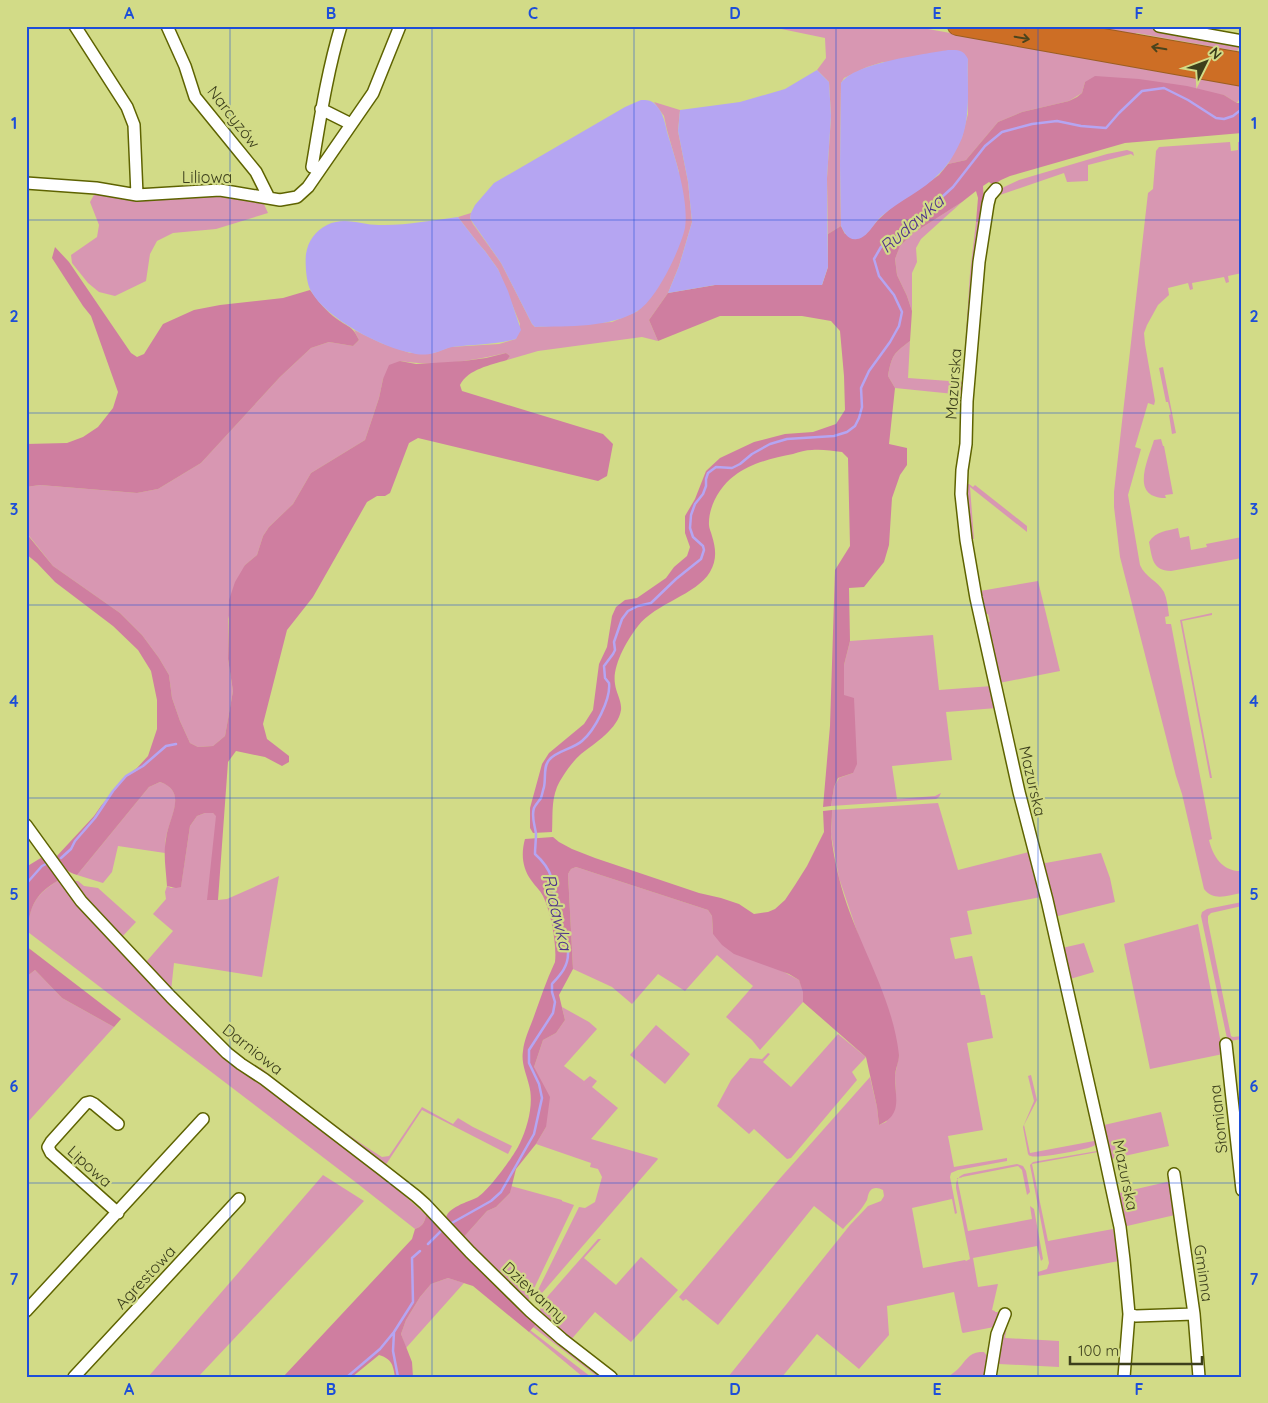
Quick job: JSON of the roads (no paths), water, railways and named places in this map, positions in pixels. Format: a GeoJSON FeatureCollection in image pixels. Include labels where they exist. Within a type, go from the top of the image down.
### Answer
{"type":"FeatureCollection","features":[{"type":"Feature","properties":{"kind":"highway"},"geometry":{"type":"LineString","coordinates":[[957,26],[1242,77]]}},
{"type":"Feature","properties":{"kind":"highway"},"geometry":{"type":"LineString","coordinates":[[1036,26],[1242,62]]}},
{"type":"Feature","properties":{"kind":"street"},"geometry":{"type":"LineString","coordinates":[[76,26],[127,107],[134,125],[136,195]]}},
{"type":"Feature","properties":{"kind":"street","name":"Narcyzów"},"geometry":{"type":"LineString","coordinates":[[167,26],[185,66],[195,98],[256,172],[269,198]]}},
{"type":"Feature","properties":{"kind":"street"},"geometry":{"type":"LineString","coordinates":[[312,167],[321,109],[341,26]]}},
{"type":"Feature","properties":{"kind":"street","name":"Liliowa"},"geometry":{"type":"LineString","coordinates":[[26,182],[96,188],[136,195],[220,190],[280,200],[297,197],[304,192],[373,93],[400,26]]}},
{"type":"Feature","properties":{"kind":"street"},"geometry":{"type":"LineString","coordinates":[[1159,26],[1242,41]]}},
{"type":"Feature","properties":{"kind":"street"},"geometry":{"type":"LineString","coordinates":[[321,109],[351,124]]}},
{"type":"Feature","properties":{"kind":"street","name":"Mazurska"},"geometry":{"type":"LineString","coordinates":[[996,189],[990,196],[988,204],[979,262],[961,494],[975,592],[1018,792],[1047,900],[1120,1227],[1129,1314],[1124,1377]]}},
{"type":"Feature","properties":{"kind":"street","name":"Darniowa"},"geometry":{"type":"LineString","coordinates":[[26,825],[81,901],[171,997],[228,1053],[384,1170],[425,1204],[443,1224]]}},
{"type":"Feature","properties":{"kind":"street","name":"Słomiana"},"geometry":{"type":"LineString","coordinates":[[1226,1044],[1242,1190]]}},
{"type":"Feature","properties":{"kind":"street","name":"Lipowa"},"geometry":{"type":"LineString","coordinates":[[118,1124],[90,1102],[86,1104],[48,1147],[51,1153],[118,1213]]}},
{"type":"Feature","properties":{"kind":"street"},"geometry":{"type":"LineString","coordinates":[[26,1312],[203,1119]]}},
{"type":"Feature","properties":{"kind":"street","name":"Gminna"},"geometry":{"type":"LineString","coordinates":[[1174,1174],[1194,1314],[1199,1377]]}},
{"type":"Feature","properties":{"kind":"street","name":"Agrestowa"},"geometry":{"type":"LineString","coordinates":[[74,1377],[239,1199]]}},
{"type":"Feature","properties":{"kind":"street","name":"Dziewanny"},"geometry":{"type":"LineString","coordinates":[[443,1224],[530,1311],[611,1377]]}},
{"type":"Feature","properties":{"kind":"street"},"geometry":{"type":"LineString","coordinates":[[990,1377],[998,1334],[1005,1314]]}},
{"type":"Feature","properties":{"kind":"street"},"geometry":{"type":"LineString","coordinates":[[1129,1314],[1136,1316],[1194,1314]]}},
{"type":"Feature","properties":{"kind":"waterway","name":"Rudawka"},"geometry":{"type":"LineString","coordinates":[[450,1224],[491,1201],[501,1192],[534,1134],[542,1098],[539,1084],[529,1063],[529,1050],[553,1013],[555,1002],[552,984],[561,974],[568,959],[566,941],[555,920],[554,890],[551,877],[546,866],[535,854],[536,834],[533,811],[541,797],[545,784],[546,766],[552,757],[582,741],[592,730],[601,714],[609,690],[604,666],[615,650],[614,642],[622,619],[628,611],[651,603],[676,579],[701,559],[704,550],[703,546],[693,537],[690,528],[691,515],[695,504],[703,494],[708,473],[716,467],[732,468],[770,444],[787,439],[834,436],[847,432],[855,426],[862,407],[861,388],[869,371],[899,326],[902,312],[894,295],[879,276],[874,259],[881,247],[901,234],[953,187],[985,146],[1002,132],[1032,124],[1057,121],[1081,126],[1106,128],[1142,91],[1164,88],[1188,100],[1216,118],[1224,119],[1233,116],[1242,109]]}},
{"type":"Feature","properties":{"kind":"waterway"},"geometry":{"type":"LineString","coordinates":[[61,858],[71,849],[75,841],[95,818],[113,791],[126,776],[143,766],[166,746],[176,744]]}},
{"type":"Feature","properties":{"kind":"waterway"},"geometry":{"type":"LineString","coordinates":[[26,884],[42,866],[48,863]]}},
{"type":"Feature","properties":{"kind":"waterway","name":"Rudawka"},"geometry":{"type":"LineString","coordinates":[[428,1244],[443,1229]]}},
{"type":"Feature","properties":{"kind":"waterway","name":"Rudawka"},"geometry":{"type":"LineString","coordinates":[[347,1377],[380,1349],[394,1332],[413,1302],[412,1258],[420,1251]]}},
{"type":"Feature","properties":{"kind":"waterway"},"geometry":{"type":"LineString","coordinates":[[394,1332],[393,1351],[398,1377]]}}]}
